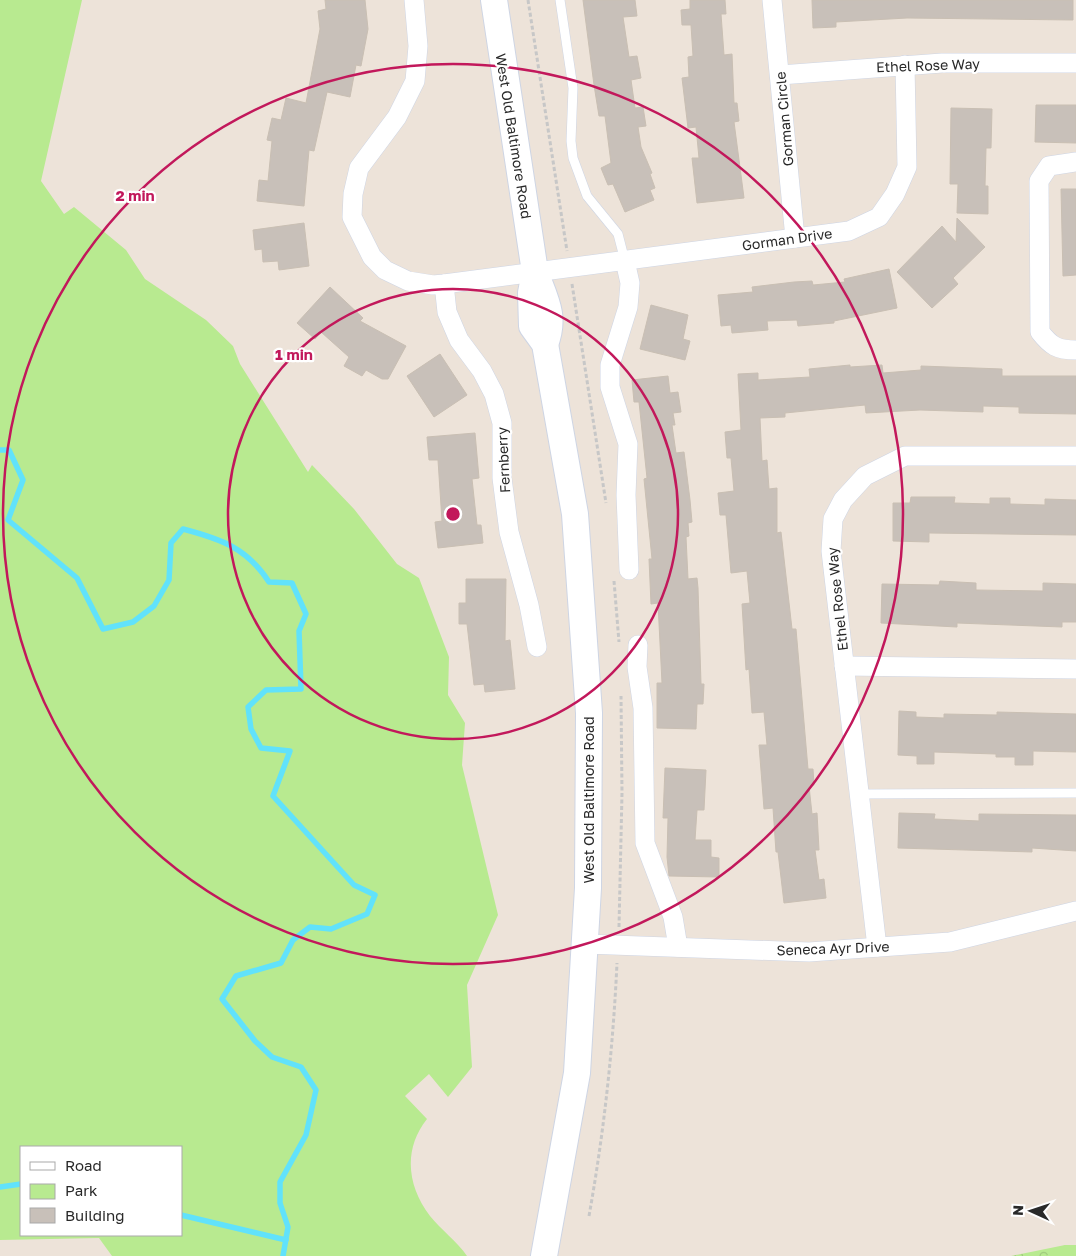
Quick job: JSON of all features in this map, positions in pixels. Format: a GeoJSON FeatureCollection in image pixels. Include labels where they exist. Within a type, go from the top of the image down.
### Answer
{"type":"FeatureCollection","features":[{"type":"Feature","properties":{"kind":"street","name":"Gorman Drive"},"geometry":{"type":"LineString","coordinates":[[414,0],[418,46],[415,81],[397,116],[359,168],[353,194],[352,216],[372,257],[386,270],[408,282],[444,284],[848,231],[879,217],[895,194],[907,167],[905,65]]}},
{"type":"Feature","properties":{"kind":"street","name":"West Old Baltimore Road"},"geometry":{"type":"LineString","coordinates":[[494,0],[535,272],[532,293],[532,326],[545,344],[575,514],[588,713],[586,944],[577,1072],[544,1256]]}},
{"type":"Feature","properties":{"kind":"street","name":"Gorman Circle"},"geometry":{"type":"LineString","coordinates":[[772,0],[795,238]]}},
{"type":"Feature","properties":{"kind":"street","name":"Ethel Rose Way"},"geometry":{"type":"LineString","coordinates":[[780,75],[905,65],[1076,63]]}},
{"type":"Feature","properties":{"kind":"street"},"geometry":{"type":"LineString","coordinates":[[1076,162],[1049,166],[1039,181],[1039,190],[1040,332],[1050,345],[1066,350],[1076,350]]}},
{"type":"Feature","properties":{"kind":"street"},"geometry":{"type":"LineString","coordinates":[[625,261],[630,283],[628,307],[610,366],[610,387],[628,444],[626,495],[630,570]]}},
{"type":"Feature","properties":{"kind":"street","name":"Fernberry"},"geometry":{"type":"LineString","coordinates":[[444,284],[447,312],[459,340],[482,371],[494,394],[502,423],[502,478],[509,532],[529,605],[537,647]]}},
{"type":"Feature","properties":{"kind":"street","name":"Ethel Rose Way"},"geometry":{"type":"LineString","coordinates":[[877,947],[830,551],[833,520],[843,500],[865,476],[905,456],[1076,456]]}},
{"type":"Feature","properties":{"kind":"street"},"geometry":{"type":"LineString","coordinates":[[638,645],[637,667],[644,708],[645,843],[672,917],[678,946]]}},
{"type":"Feature","properties":{"kind":"street"},"geometry":{"type":"LineString","coordinates":[[844,666],[1076,669]]}},
{"type":"Feature","properties":{"kind":"street","name":"Seneca Ayr Drive"},"geometry":{"type":"LineString","coordinates":[[586,944],[809,952],[950,942],[1076,911]]}},
{"type":"Feature","properties":{"kind":"lane"},"geometry":{"type":"LineString","coordinates":[[560,0],[573,88],[571,142],[573,158],[587,196],[618,234],[625,261]]}},
{"type":"Feature","properties":{"kind":"lane"},"geometry":{"type":"LineString","coordinates":[[859,794],[1076,793]]}},
{"type":"Feature","properties":{"kind":"green space"},"geometry":{"type":"Polygon","coordinates":[[[0,0],[82,0],[41,181],[64,214],[74,207],[126,250],[145,279],[206,320],[233,346],[240,364],[308,472],[312,465],[354,509],[397,564],[419,578],[449,657],[448,695],[465,723],[462,765],[498,915],[467,985],[472,1067],[448,1097],[429,1074],[405,1096],[427,1119],[419,1131],[411,1155],[411,1168],[416,1192],[430,1216],[459,1245],[467,1256],[112,1256],[99,1238],[0,1240],[0,0]]]}},
{"type":"Feature","properties":{"kind":"green space"},"geometry":{"type":"Polygon","coordinates":[[[1065,1245],[1076,1245],[1076,1256],[1011,1256],[1065,1245]]]}},
{"type":"Feature","properties":{"kind":"green space"},"geometry":{"type":"Polygon","coordinates":[[[1065,1245],[1076,1245],[1076,1256],[1046,1256],[1065,1245]]]}},
{"type":"Feature","properties":{"kind":"building"},"geometry":{"type":"Polygon","coordinates":[[[325,0],[365,0],[368,29],[361,66],[356,65],[350,97],[327,92],[314,151],[309,150],[304,206],[257,201],[259,180],[268,181],[272,141],[267,140],[272,118],[281,120],[286,98],[306,103],[320,29],[318,11],[326,9],[325,0]]]}},
{"type":"Feature","properties":{"kind":"building"},"geometry":{"type":"Polygon","coordinates":[[[583,0],[635,0],[637,16],[623,17],[629,57],[637,56],[641,78],[631,80],[635,108],[643,107],[646,126],[638,127],[641,147],[652,173],[650,174],[655,188],[650,190],[654,200],[625,212],[613,184],[608,185],[601,168],[611,163],[605,116],[599,116],[583,0]]]}},
{"type":"Feature","properties":{"kind":"building"},"geometry":{"type":"Polygon","coordinates":[[[690,0],[725,0],[726,14],[721,14],[724,55],[732,54],[734,103],[737,103],[739,121],[734,122],[744,198],[697,203],[692,158],[699,158],[696,127],[688,128],[682,78],[689,77],[688,57],[693,56],[691,25],[682,25],[681,10],[690,9],[690,0]]]}},
{"type":"Feature","properties":{"kind":"building"},"geometry":{"type":"Polygon","coordinates":[[[812,0],[1073,0],[1073,20],[907,18],[836,22],[836,27],[813,28],[812,0]]]}},
{"type":"Feature","properties":{"kind":"building"},"geometry":{"type":"Polygon","coordinates":[[[1036,105],[1076,105],[1076,143],[1035,142],[1036,105]]]}},
{"type":"Feature","properties":{"kind":"building"},"geometry":{"type":"Polygon","coordinates":[[[951,108],[992,109],[991,148],[986,148],[985,186],[988,186],[988,214],[957,213],[958,184],[950,184],[951,108]]]}},
{"type":"Feature","properties":{"kind":"building"},"geometry":{"type":"Polygon","coordinates":[[[1061,189],[1076,189],[1076,275],[1063,276],[1061,189]]]}},
{"type":"Feature","properties":{"kind":"building"},"geometry":{"type":"Polygon","coordinates":[[[957,218],[985,247],[953,278],[958,284],[932,308],[897,272],[942,226],[956,242],[957,218]]]}},
{"type":"Feature","properties":{"kind":"building"},"geometry":{"type":"Polygon","coordinates":[[[304,223],[309,266],[279,270],[278,261],[263,262],[262,249],[255,250],[253,230],[304,223]]]}},
{"type":"Feature","properties":{"kind":"building"},"geometry":{"type":"Polygon","coordinates":[[[889,269],[897,308],[834,321],[834,323],[798,326],[797,320],[767,321],[768,330],[732,333],[731,325],[721,326],[718,295],[753,292],[752,287],[794,282],[812,281],[813,285],[845,282],[844,279],[889,269]]]}},
{"type":"Feature","properties":{"kind":"building"},"geometry":{"type":"Polygon","coordinates":[[[330,287],[363,318],[360,321],[406,346],[388,379],[382,379],[366,370],[362,376],[344,366],[349,357],[321,332],[315,339],[297,323],[330,287]]]}},
{"type":"Feature","properties":{"kind":"building"},"geometry":{"type":"Polygon","coordinates":[[[651,305],[688,315],[683,339],[690,341],[685,360],[640,349],[651,305]]]}},
{"type":"Feature","properties":{"kind":"building"},"geometry":{"type":"Polygon","coordinates":[[[440,354],[467,395],[434,417],[407,376],[440,354]]]}},
{"type":"Feature","properties":{"kind":"building"},"geometry":{"type":"Polygon","coordinates":[[[850,365],[850,367],[882,365],[883,373],[921,370],[921,366],[1002,369],[1002,376],[1076,376],[1076,414],[1019,413],[1019,407],[983,406],[983,412],[920,410],[866,413],[865,405],[785,413],[785,417],[760,418],[762,461],[767,460],[769,489],[777,488],[777,533],[781,532],[792,629],[796,629],[808,769],[813,769],[814,785],[809,786],[812,814],[817,813],[819,850],[815,850],[819,880],[824,879],[826,898],[784,903],[778,852],[776,852],[773,808],[764,809],[759,745],[767,745],[764,712],[752,713],[749,669],[746,670],[742,604],[750,603],[747,571],[731,573],[726,515],[720,515],[718,493],[734,491],[731,458],[727,458],[725,432],[741,430],[738,374],[758,373],[758,380],[810,377],[809,369],[850,365]]]}},
{"type":"Feature","properties":{"kind":"building"},"geometry":{"type":"Polygon","coordinates":[[[668,376],[670,393],[678,392],[681,412],[673,413],[675,425],[672,425],[676,453],[684,452],[690,500],[692,522],[688,523],[689,536],[686,537],[688,579],[697,578],[698,588],[701,684],[704,684],[703,704],[697,704],[696,729],[657,728],[657,683],[662,683],[658,603],[651,604],[649,559],[652,559],[644,479],[647,478],[639,402],[634,402],[632,380],[668,376]]]}},
{"type":"Feature","properties":{"kind":"building"},"geometry":{"type":"Polygon","coordinates":[[[475,433],[479,478],[472,479],[477,525],[481,525],[483,543],[438,548],[435,522],[442,521],[438,460],[429,460],[427,437],[475,433]]]}},
{"type":"Feature","properties":{"kind":"building"},"geometry":{"type":"Polygon","coordinates":[[[911,497],[955,497],[954,503],[990,504],[990,498],[1010,498],[1010,504],[1045,505],[1045,499],[1076,500],[1076,535],[929,533],[929,542],[893,541],[893,503],[910,503],[911,497]]]}},
{"type":"Feature","properties":{"kind":"building"},"geometry":{"type":"Polygon","coordinates":[[[466,579],[506,579],[505,641],[510,640],[515,689],[485,692],[484,684],[474,685],[467,624],[459,624],[459,603],[466,603],[466,579]]]}},
{"type":"Feature","properties":{"kind":"building"},"geometry":{"type":"Polygon","coordinates":[[[940,581],[976,583],[976,590],[1043,591],[1043,583],[1076,584],[1076,622],[1062,622],[1062,627],[957,623],[957,627],[881,623],[882,584],[939,585],[940,581]]]}},
{"type":"Feature","properties":{"kind":"building"},"geometry":{"type":"Polygon","coordinates":[[[899,711],[916,712],[916,717],[944,718],[944,714],[997,715],[997,712],[1076,714],[1076,752],[1033,751],[1033,765],[1015,765],[1015,757],[996,757],[996,754],[934,752],[934,764],[917,764],[917,756],[898,755],[899,711]]]}},
{"type":"Feature","properties":{"kind":"building"},"geometry":{"type":"Polygon","coordinates":[[[665,768],[706,770],[704,810],[697,810],[695,840],[711,840],[711,857],[719,858],[719,877],[669,876],[667,857],[668,818],[663,818],[665,768]]]}},
{"type":"Feature","properties":{"kind":"building"},"geometry":{"type":"Polygon","coordinates":[[[899,813],[935,814],[934,819],[979,821],[979,814],[1076,815],[1076,851],[1032,848],[1032,852],[898,848],[899,813]]]}},
{"type":"Feature","properties":{"kind":"waterway"},"geometry":{"type":"LineString","coordinates":[[0,450],[9,450],[23,480],[8,520],[77,578],[103,629],[133,622],[154,606],[169,580],[171,543],[183,529],[232,546],[252,561],[269,582],[292,583],[306,614],[299,631],[301,689],[266,690],[248,707],[251,729],[261,748],[290,751],[273,796],[354,885],[375,895],[367,914],[331,929],[310,927],[293,940],[281,963],[236,976],[222,999],[255,1041],[272,1057],[301,1067],[316,1090],[306,1135],[280,1182],[280,1203],[288,1227],[283,1256]]}},
{"type":"Feature","properties":{"kind":"waterway"},"geometry":{"type":"LineString","coordinates":[[0,1187],[20,1184]]}},
{"type":"Feature","properties":{"kind":"waterway"},"geometry":{"type":"LineString","coordinates":[[182,1215],[286,1240]]}}]}
